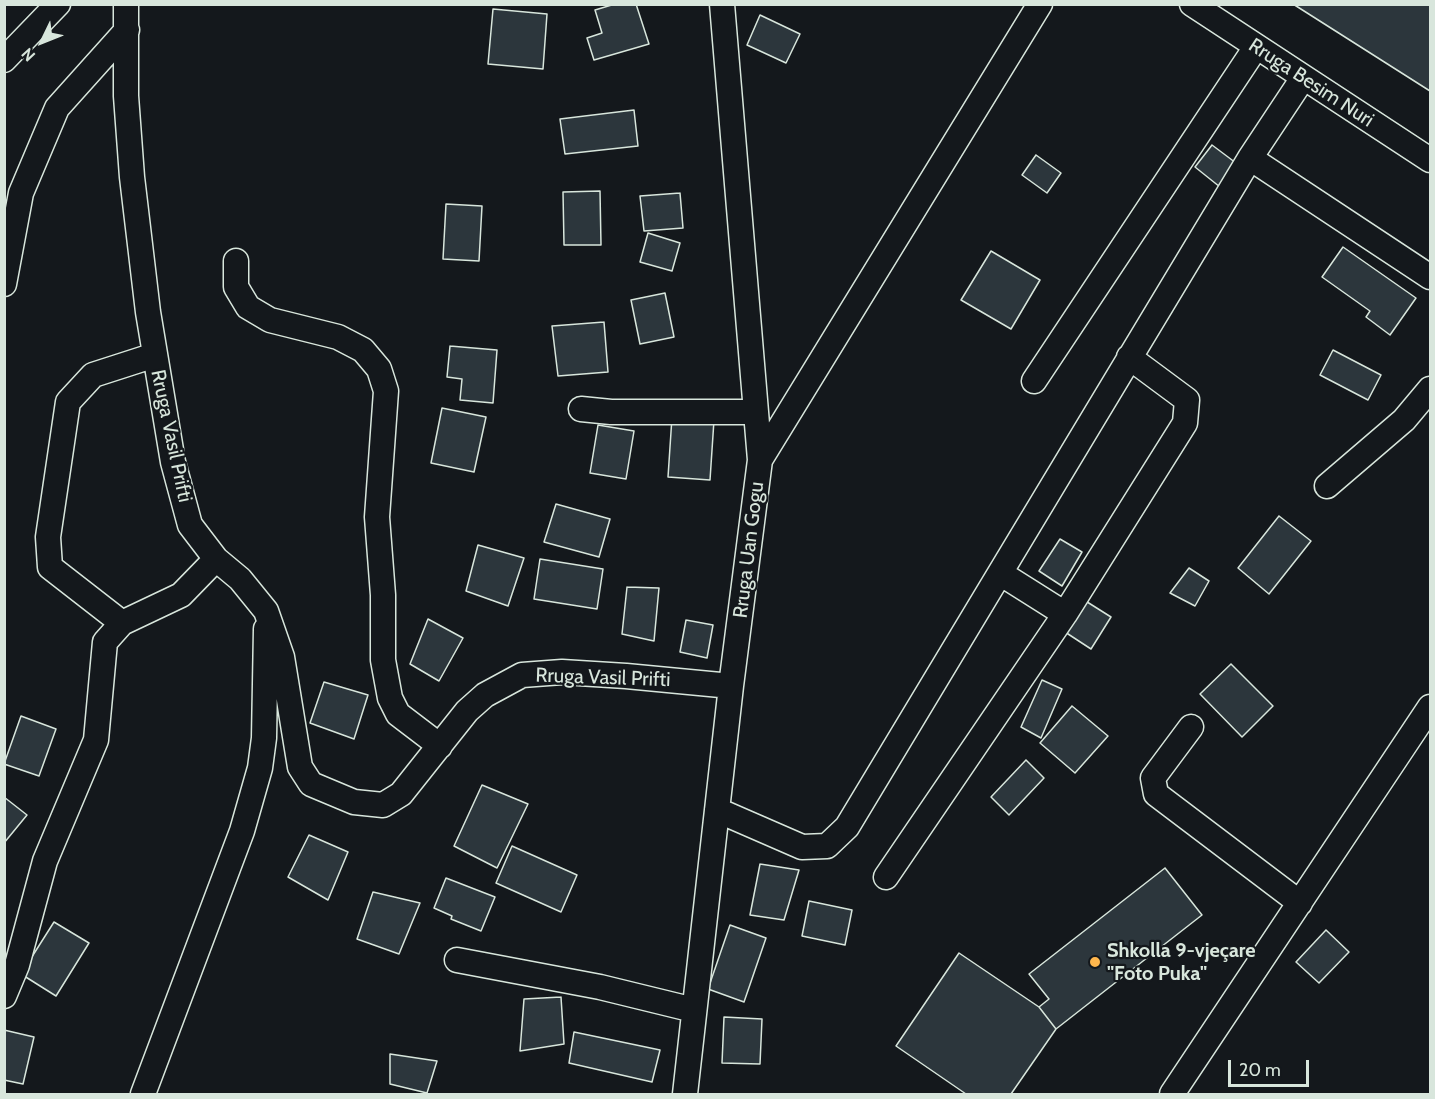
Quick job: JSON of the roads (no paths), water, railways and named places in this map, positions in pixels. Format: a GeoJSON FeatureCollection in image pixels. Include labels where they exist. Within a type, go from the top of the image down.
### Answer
{"type":"FeatureCollection","features":[{"type":"Feature","properties":{"kind":"street"},"geometry":{"type":"LineString","coordinates":[[4,60],[58,4]]}},
{"type":"Feature","properties":{"kind":"street","name":"Rruga Vasil Prifti"},"geometry":{"type":"LineString","coordinates":[[126,4],[126,96],[132,177],[148,312],[173,462],[190,525],[216,559],[240,579],[266,611],[282,657],[300,767],[311,784],[354,802],[383,805],[401,794],[467,711],[485,695],[522,675],[562,672],[731,686]]}},
{"type":"Feature","properties":{"kind":"street","name":"Rruga Uan Gogu"},"geometry":{"type":"LineString","coordinates":[[685,1095],[731,686],[760,460],[722,4]]}},
{"type":"Feature","properties":{"kind":"street"},"geometry":{"type":"LineString","coordinates":[[760,460],[1040,4]]}},
{"type":"Feature","properties":{"kind":"street","name":"Rruga Besim Nuri"},"geometry":{"type":"LineString","coordinates":[[1192,4],[1431,160]]}},
{"type":"Feature","properties":{"kind":"street"},"geometry":{"type":"LineString","coordinates":[[4,284],[21,193],[57,108],[127,30]]}},
{"type":"Feature","properties":{"kind":"street"},"geometry":{"type":"LineString","coordinates":[[1034,381],[1256,47]]}},
{"type":"Feature","properties":{"kind":"street"},"geometry":{"type":"LineString","coordinates":[[717,810],[802,847],[827,846],[847,827],[1250,158],[1303,78]]}},
{"type":"Feature","properties":{"kind":"street"},"geometry":{"type":"LineString","coordinates":[[1250,158],[1431,278]]}},
{"type":"Feature","properties":{"kind":"street"},"geometry":{"type":"LineString","coordinates":[[236,261],[236,287],[248,307],[270,320],[338,337],[363,350],[379,369],[386,391],[377,517],[383,595],[384,660],[390,698],[398,714],[440,746]]}},
{"type":"Feature","properties":{"kind":"street"},"geometry":{"type":"LineString","coordinates":[[122,623],[50,567],[48,537],[68,402],[93,375],[155,355]]}},
{"type":"Feature","properties":{"kind":"street"},"geometry":{"type":"LineString","coordinates":[[886,877],[1065,614],[1185,423],[1187,400],[1130,357]]}},
{"type":"Feature","properties":{"kind":"street"},"geometry":{"type":"LineString","coordinates":[[1327,486],[1404,420],[1431,388]]}},
{"type":"Feature","properties":{"kind":"street"},"geometry":{"type":"LineString","coordinates":[[580,409],[611,412],[756,412]]}},
{"type":"Feature","properties":{"kind":"street"},"geometry":{"type":"LineString","coordinates":[[4,996],[17,965],[45,861],[96,740],[105,642],[122,623],[181,595],[216,559]]}},
{"type":"Feature","properties":{"kind":"street"},"geometry":{"type":"LineString","coordinates":[[1000,573],[1065,614]]}},
{"type":"Feature","properties":{"kind":"street"},"geometry":{"type":"LineString","coordinates":[[143,1095],[242,831],[260,768],[264,738],[266,611]]}},
{"type":"Feature","properties":{"kind":"street"},"geometry":{"type":"LineString","coordinates":[[1172,1095],[1431,707]]}},
{"type":"Feature","properties":{"kind":"street"},"geometry":{"type":"LineString","coordinates":[[1191,727],[1153,777],[1156,794],[1300,903]]}},
{"type":"Feature","properties":{"kind":"street"},"geometry":{"type":"LineString","coordinates":[[457,960],[600,987],[694,1010]]}},
{"type":"Feature","properties":{"kind":"place","name":"Shkolla 9-vjeçare \"Foto Puka\""},"geometry":{"type":"Point","coordinates":[1095,962]}}]}
